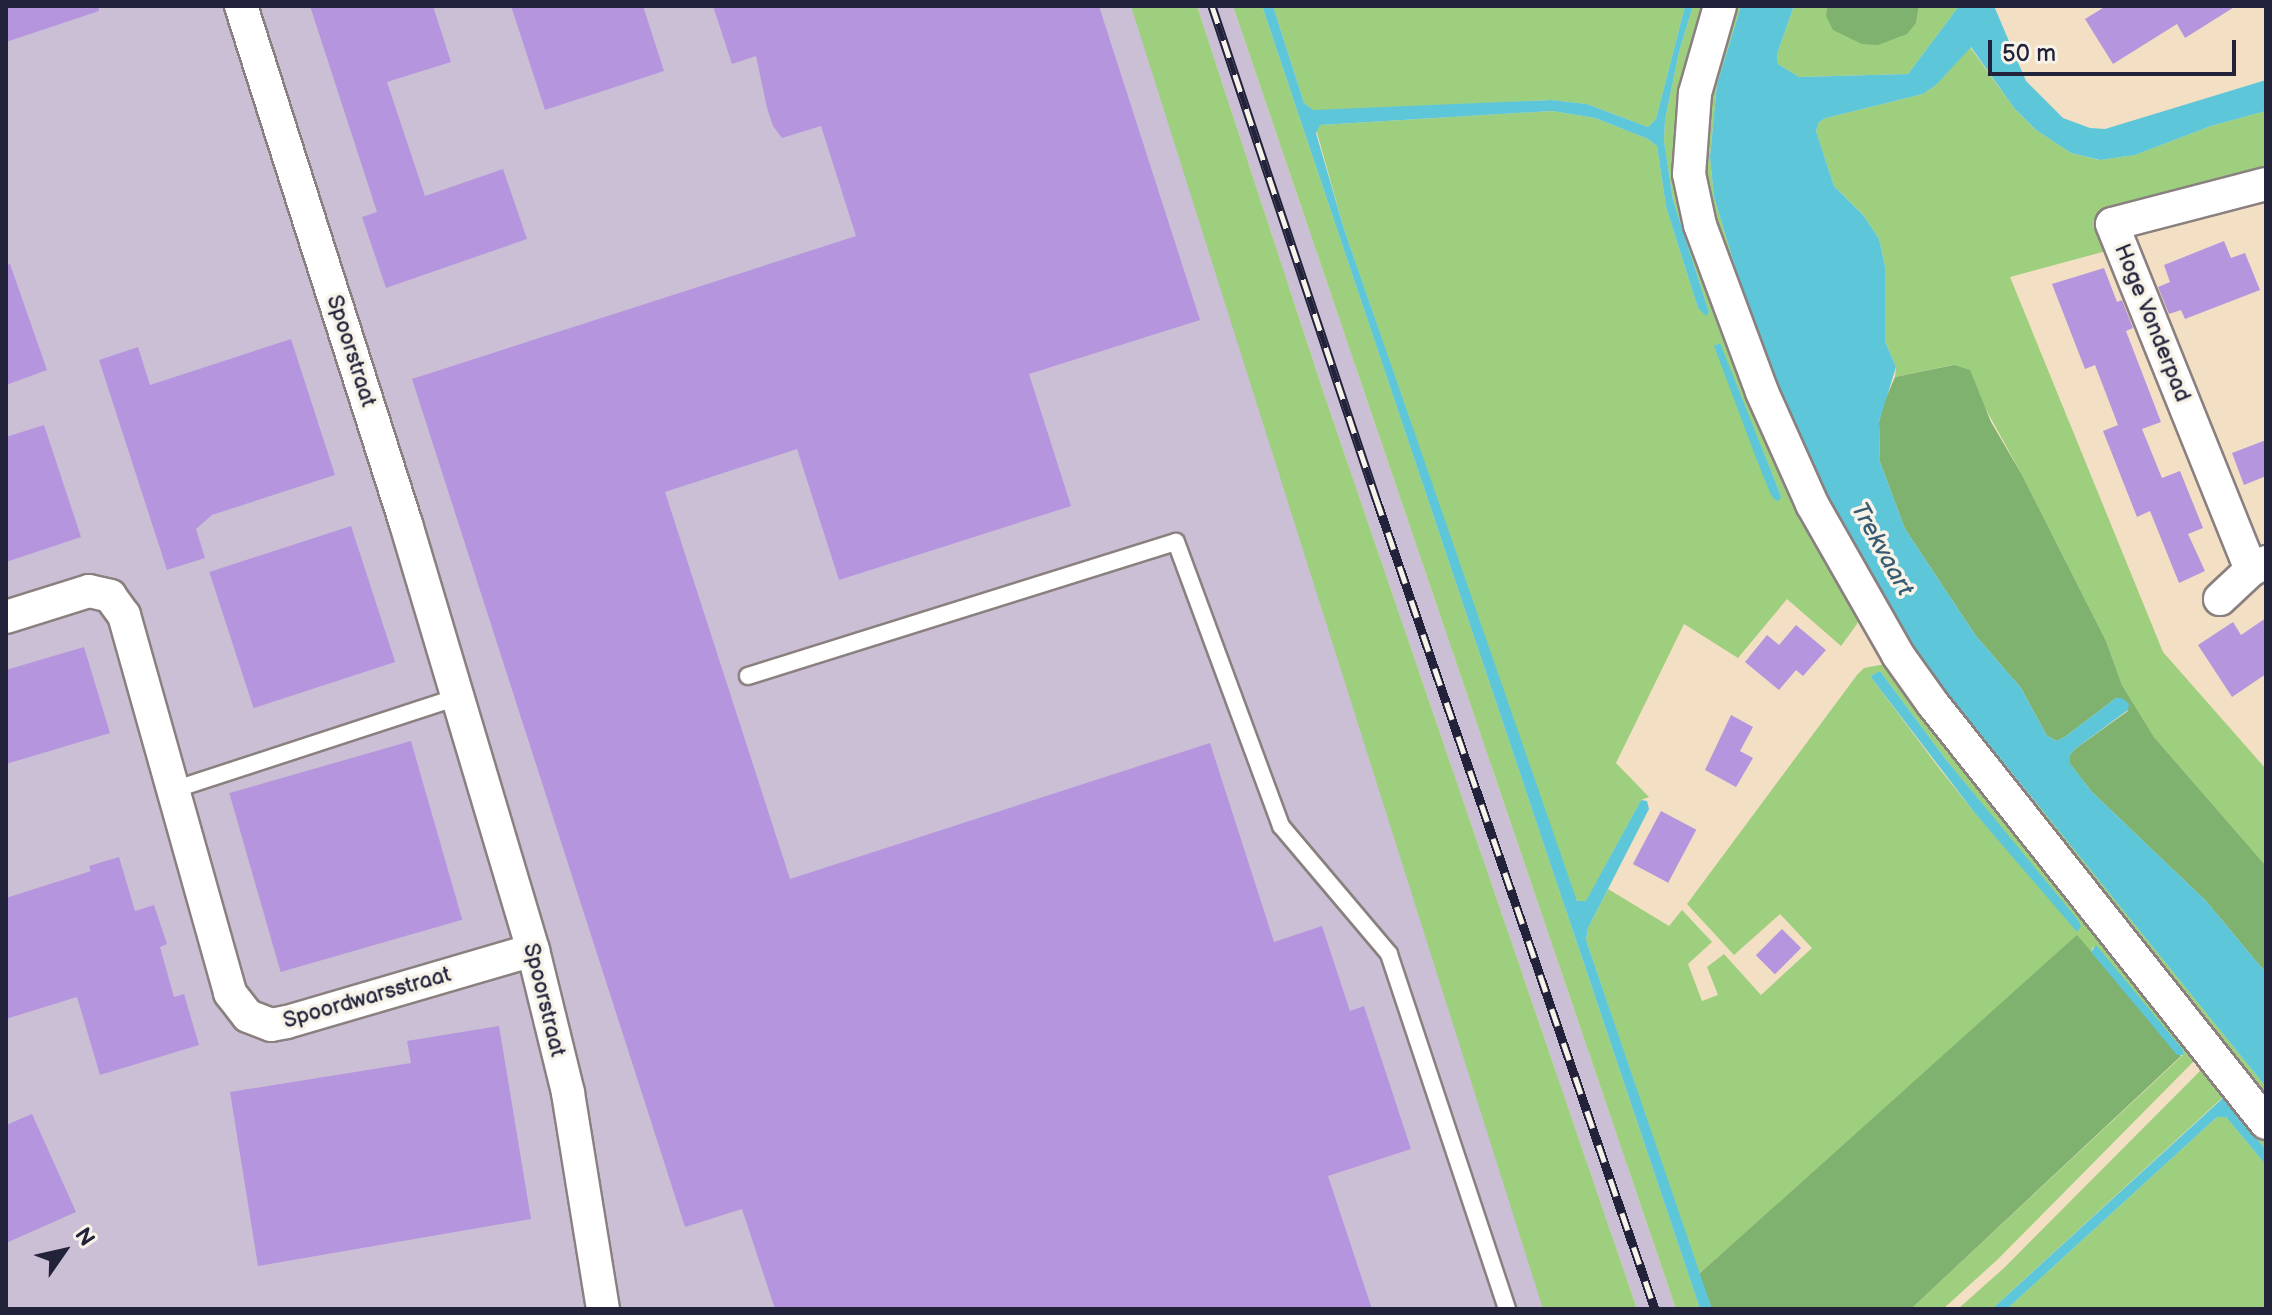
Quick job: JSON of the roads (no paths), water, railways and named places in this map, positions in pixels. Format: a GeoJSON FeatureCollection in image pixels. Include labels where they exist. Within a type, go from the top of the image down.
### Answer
{"type":"FeatureCollection","features":[{"type":"Feature","properties":{"kind":"street","name":"Spoorstraat"},"geometry":{"type":"LineString","coordinates":[[241,6],[458,697],[533,950],[568,1093],[603,1309]]}},
{"type":"Feature","properties":{"kind":"street"},"geometry":{"type":"LineString","coordinates":[[1720,6],[1695,93],[1689,174],[1700,225],[1757,378],[1812,504],[1898,655],[1933,704],[2266,1123]]}},
{"type":"Feature","properties":{"kind":"street","name":"Hoge Vonderpad"},"geometry":{"type":"LineString","coordinates":[[2220,599],[2258,566],[2112,224],[2266,184]]}},
{"type":"Feature","properties":{"kind":"street","name":"Spoordwarsstraat"},"geometry":{"type":"LineString","coordinates":[[6,617],[89,591],[110,596],[124,615],[230,993],[238,1006],[259,1023],[287,1022],[533,950]]}},
{"type":"Feature","properties":{"kind":"lane"},"geometry":{"type":"LineString","coordinates":[[748,676],[1176,542],[1281,826],[1389,954],[1507,1309]]}},
{"type":"Feature","properties":{"kind":"lane"},"geometry":{"type":"LineString","coordinates":[[173,790],[458,697]]}},
{"type":"Feature","properties":{"kind":"water"},"geometry":{"type":"Polygon","coordinates":[[[1262,6],[1273,6],[1304,103],[1313,110],[1551,100],[1587,104],[1648,127],[1656,119],[1685,6],[1693,6],[1679,52],[1665,120],[1664,141],[1673,200],[1709,312],[1706,316],[1698,308],[1666,207],[1657,146],[1648,139],[1595,118],[1552,111],[1320,125],[1316,133],[1344,229],[1577,901],[1586,901],[1641,800],[1647,801],[1649,809],[1588,928],[1586,940],[1712,1309],[1700,1309],[1262,6]]]}},
{"type":"Feature","properties":{"kind":"water","name":"Trekvaart"},"geometry":{"type":"Polygon","coordinates":[[[1741,6],[1794,6],[1777,54],[1778,64],[1799,77],[1908,74],[1959,6],[1994,6],[2026,81],[2063,118],[2090,128],[2105,129],[2266,80],[2266,111],[2211,126],[2135,155],[2100,160],[2071,153],[2036,130],[2014,108],[1971,47],[1936,85],[1923,94],[1826,118],[1819,122],[1816,131],[1834,186],[1864,216],[1879,239],[1885,266],[1885,341],[1896,367],[1879,422],[1880,462],[1905,529],[1976,636],[2021,688],[2047,736],[2057,741],[2116,698],[2122,698],[2129,704],[2128,710],[2075,749],[2070,755],[2070,764],[2092,792],[2206,901],[2266,973],[2266,1087],[1933,675],[1877,588],[1828,500],[1789,419],[1746,303],[1714,197],[1710,157],[1717,84],[1741,6]]]}},
{"type":"Feature","properties":{"kind":"water"},"geometry":{"type":"Polygon","coordinates":[[[1720,343],[1780,500],[1776,501],[1771,495],[1756,458],[1714,346],[1720,343]]]}},
{"type":"Feature","properties":{"kind":"water"},"geometry":{"type":"Polygon","coordinates":[[[1880,671],[1947,761],[2078,920],[2081,926],[2077,932],[1974,812],[1870,676],[1880,671]]]}},
{"type":"Feature","properties":{"kind":"water"},"geometry":{"type":"Polygon","coordinates":[[[2096,945],[2183,1050],[2183,1055],[2177,1055],[2091,952],[2096,945]]]}},
{"type":"Feature","properties":{"kind":"water"},"geometry":{"type":"Polygon","coordinates":[[[2223,1098],[2266,1150],[2266,1165],[2226,1117],[2217,1117],[2007,1309],[1992,1309],[2223,1098]]]}},
{"type":"Feature","properties":{"kind":"railway"},"geometry":{"type":"LineString","coordinates":[[1212,6],[1376,498],[1655,1309]]}}]}
